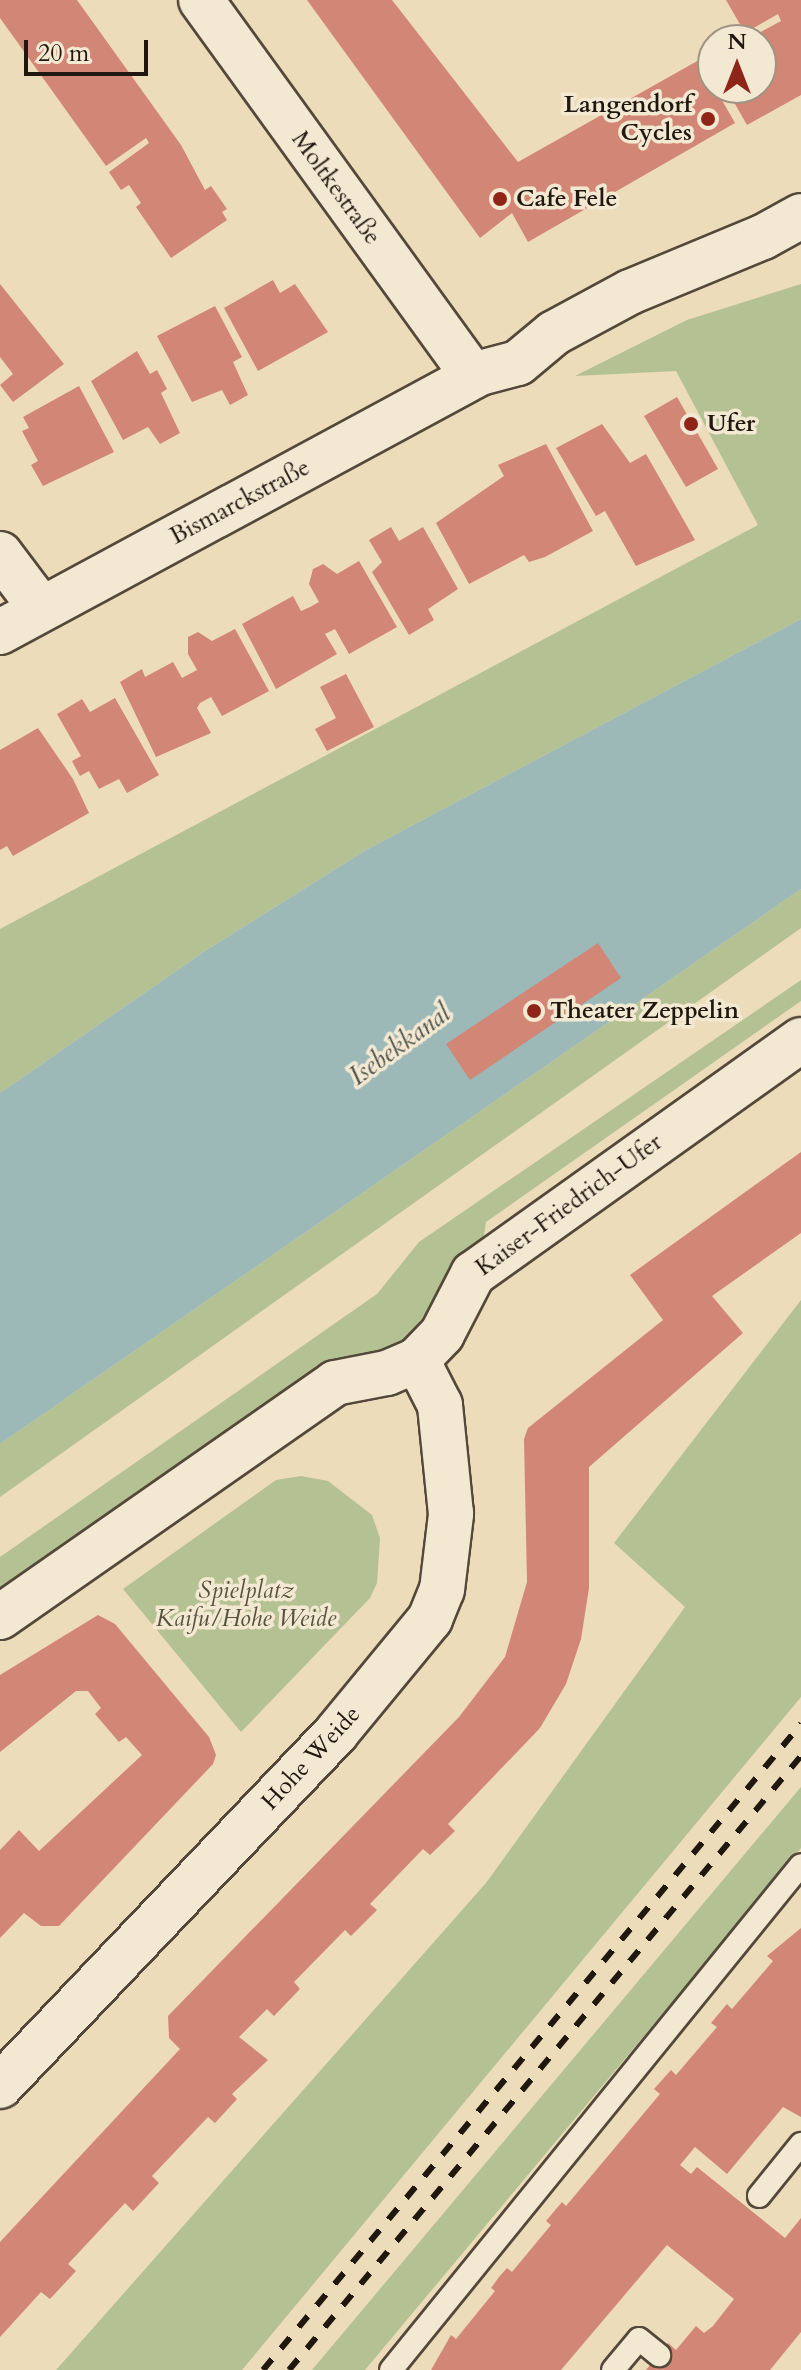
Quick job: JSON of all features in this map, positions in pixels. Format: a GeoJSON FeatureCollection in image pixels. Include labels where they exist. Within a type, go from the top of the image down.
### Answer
{"type":"FeatureCollection","features":[{"type":"Feature","properties":{"kind":"street","name":"Moltkestraße"},"geometry":{"type":"LineString","coordinates":[[201,0],[476,374]]}},
{"type":"Feature","properties":{"kind":"street","name":"Bismarckstraße"},"geometry":{"type":"LineString","coordinates":[[0,632],[40,607],[476,374],[518,363],[554,333],[630,292],[782,236],[801,216]]}},
{"type":"Feature","properties":{"kind":"street"},"geometry":{"type":"LineString","coordinates":[[0,554],[40,607]]}},
{"type":"Feature","properties":{"kind":"street","name":"Kaiser-Friedrich-Ufer"},"geometry":{"type":"LineString","coordinates":[[0,1617],[335,1383],[387,1373],[417,1360],[442,1334],[473,1274],[801,1040]]}},
{"type":"Feature","properties":{"kind":"street","name":"Hohe Weide"},"geometry":{"type":"LineString","coordinates":[[0,2086],[336,1733],[430,1619],[445,1578],[451,1514],[440,1405],[417,1360]]}},
{"type":"Feature","properties":{"kind":"lane"},"geometry":{"type":"LineString","coordinates":[[391,2370],[801,1865]]}},
{"type":"Feature","properties":{"kind":"lane"},"geometry":{"type":"LineString","coordinates":[[759,2196],[801,2144]]}},
{"type":"Feature","properties":{"kind":"lane"},"geometry":{"type":"LineString","coordinates":[[613,2370],[639,2339],[659,2355]]}},
{"type":"Feature","properties":{"kind":"green space"},"geometry":{"type":"Polygon","coordinates":[[[801,284],[801,619],[366,850],[205,951],[0,1093],[0,929],[758,525],[676,371],[575,376],[687,320],[801,284]]]}},
{"type":"Feature","properties":{"kind":"green space"},"geometry":{"type":"Polygon","coordinates":[[[801,889],[801,928],[0,1497],[0,1444],[801,889]]]}},
{"type":"Feature","properties":{"kind":"green space"},"geometry":{"type":"Polygon","coordinates":[[[801,980],[801,1001],[486,1222],[483,1242],[447,1275],[431,1307],[406,1338],[373,1354],[326,1361],[0,1588],[0,1557],[377,1294],[419,1242],[801,980]]]}},
{"type":"Feature","properties":{"kind":"green space"},"geometry":{"type":"Polygon","coordinates":[[[801,1300],[801,1697],[242,2370],[56,2370],[486,1883],[685,1607],[614,1543],[801,1300]]]}},
{"type":"Feature","properties":{"kind":"green space","name":"Spielplatz Kaifu/Hohe Weide"},"geometry":{"type":"Polygon","coordinates":[[[301,1476],[328,1481],[372,1515],[380,1538],[377,1583],[370,1598],[241,1732],[123,1589],[276,1480],[301,1476]]]}},
{"type":"Feature","properties":{"kind":"green space"},"geometry":{"type":"Polygon","coordinates":[[[801,1787],[801,1848],[365,2370],[312,2370],[801,1787]]]}},
{"type":"Feature","properties":{"kind":"water","name":"Isebekkanal"},"geometry":{"type":"Polygon","coordinates":[[[801,619],[801,889],[0,1444],[0,1093],[205,951],[366,850],[801,619]]]}},
{"type":"Feature","properties":{"kind":"building"},"geometry":{"type":"Polygon","coordinates":[[[0,0],[77,0],[181,145],[205,190],[211,186],[227,209],[222,212],[227,220],[171,258],[136,207],[141,203],[129,185],[121,190],[109,172],[149,143],[146,138],[106,166],[0,18],[0,0]]]}},
{"type":"Feature","properties":{"kind":"building"},"geometry":{"type":"Polygon","coordinates":[[[307,0],[392,0],[518,162],[697,61],[697,104],[724,104],[735,123],[528,242],[512,213],[480,238],[307,0]]]}},
{"type":"Feature","properties":{"kind":"building"},"geometry":{"type":"Polygon","coordinates":[[[726,0],[801,0],[801,95],[747,125],[735,104],[777,104],[775,24],[781,21],[778,14],[761,24],[740,24],[726,0]]]}},
{"type":"Feature","properties":{"kind":"building"},"geometry":{"type":"Polygon","coordinates":[[[273,280],[280,293],[295,284],[328,332],[258,371],[224,308],[273,280]]]}},
{"type":"Feature","properties":{"kind":"building"},"geometry":{"type":"Polygon","coordinates":[[[0,284],[64,364],[13,402],[0,385],[13,374],[0,357],[0,284]]]}},
{"type":"Feature","properties":{"kind":"building"},"geometry":{"type":"Polygon","coordinates":[[[215,306],[242,357],[233,362],[248,395],[230,405],[222,390],[192,402],[157,336],[215,306]]]}},
{"type":"Feature","properties":{"kind":"building"},"geometry":{"type":"Polygon","coordinates":[[[137,351],[150,374],[157,370],[167,389],[161,393],[180,433],[160,444],[148,427],[123,440],[91,381],[137,351]]]}},
{"type":"Feature","properties":{"kind":"building"},"geometry":{"type":"Polygon","coordinates":[[[79,386],[114,452],[43,486],[31,465],[38,461],[22,431],[29,428],[23,417],[79,386]]]}},
{"type":"Feature","properties":{"kind":"building"},"geometry":{"type":"Polygon","coordinates":[[[677,397],[718,469],[686,487],[644,416],[677,397]]]}},
{"type":"Feature","properties":{"kind":"building"},"geometry":{"type":"Polygon","coordinates":[[[602,424],[630,463],[646,454],[695,540],[636,566],[605,511],[596,516],[556,448],[602,424]]]}},
{"type":"Feature","properties":{"kind":"building"},"geometry":{"type":"Polygon","coordinates":[[[546,444],[593,531],[545,557],[529,562],[524,555],[469,584],[436,523],[504,476],[498,465],[546,444]]]}},
{"type":"Feature","properties":{"kind":"building"},"geometry":{"type":"Polygon","coordinates":[[[391,527],[399,541],[423,527],[458,589],[428,609],[434,620],[409,635],[372,572],[382,562],[369,540],[391,527]]]}},
{"type":"Feature","properties":{"kind":"building"},"geometry":{"type":"Polygon","coordinates":[[[359,561],[397,627],[349,654],[335,629],[325,634],[337,654],[276,689],[242,624],[293,596],[301,611],[310,607],[319,602],[309,584],[313,569],[323,564],[337,574],[359,561]]]}},
{"type":"Feature","properties":{"kind":"building"},"geometry":{"type":"Polygon","coordinates":[[[235,629],[269,691],[222,716],[211,697],[200,703],[197,708],[211,733],[156,757],[120,682],[142,669],[145,677],[173,662],[182,678],[197,670],[188,654],[188,637],[198,632],[212,641],[235,629]]]}},
{"type":"Feature","properties":{"kind":"building"},"geometry":{"type":"Polygon","coordinates":[[[346,674],[374,727],[327,751],[315,729],[336,718],[320,687],[346,674]]]}},
{"type":"Feature","properties":{"kind":"building"},"geometry":{"type":"Polygon","coordinates":[[[115,698],[159,775],[127,793],[119,779],[99,789],[89,771],[80,776],[72,761],[81,756],[57,714],[82,699],[90,712],[115,698]]]}},
{"type":"Feature","properties":{"kind":"building"},"geometry":{"type":"Polygon","coordinates":[[[38,728],[73,779],[89,813],[13,856],[7,846],[0,850],[0,750],[38,728]]]}},
{"type":"Feature","properties":{"kind":"building","name":"Theater Zeppelin"},"geometry":{"type":"Polygon","coordinates":[[[598,943],[621,978],[470,1080],[446,1044],[598,943]]]}},
{"type":"Feature","properties":{"kind":"building"},"geometry":{"type":"Polygon","coordinates":[[[801,1152],[801,1233],[712,1296],[743,1333],[589,1467],[589,1588],[581,1639],[566,1684],[540,1728],[448,1824],[455,1831],[430,1855],[423,1849],[370,1904],[377,1910],[351,1936],[345,1930],[294,1982],[300,1989],[274,2016],[267,2009],[239,2037],[268,2060],[232,2094],[237,2099],[215,2123],[208,2117],[152,2176],[159,2183],[133,2211],[125,2203],[68,2264],[76,2271],[50,2299],[41,2292],[0,2337],[0,2242],[180,2049],[169,2038],[168,2016],[459,1717],[505,1657],[527,1582],[524,1439],[528,1428],[663,1320],[630,1275],[801,1152]]]}},
{"type":"Feature","properties":{"kind":"building"},"geometry":{"type":"Polygon","coordinates":[[[98,1615],[115,1624],[209,1737],[216,1755],[213,1764],[59,1926],[41,1926],[24,1913],[0,1938],[0,1850],[19,1830],[39,1851],[142,1755],[126,1737],[119,1742],[95,1714],[101,1708],[88,1691],[76,1691],[0,1752],[0,1675],[98,1615]]]}},
{"type":"Feature","properties":{"kind":"building"},"geometry":{"type":"Polygon","coordinates":[[[801,1928],[801,2117],[783,2107],[727,2174],[695,2147],[680,2165],[691,2174],[697,2167],[785,2238],[801,2218],[801,2332],[770,2370],[646,2370],[668,2343],[676,2350],[696,2326],[704,2333],[713,2326],[734,2299],[667,2245],[561,2370],[431,2370],[451,2335],[456,2339],[495,2291],[491,2288],[499,2277],[507,2268],[512,2272],[551,2225],[546,2221],[562,2202],[566,2206],[660,2094],[654,2089],[671,2070],[676,2075],[717,2027],[711,2023],[727,2004],[732,2009],[773,1961],[767,1956],[801,1928]]]}},
{"type":"Feature","properties":{"kind":"railway"},"geometry":{"type":"LineString","coordinates":[[263,2370],[801,1724]]}},
{"type":"Feature","properties":{"kind":"railway"},"geometry":{"type":"LineString","coordinates":[[289,2370],[801,1756]]}},
{"type":"Feature","properties":{"kind":"place","name":"Langendorf Cycles"},"geometry":{"type":"Point","coordinates":[708,119]}},
{"type":"Feature","properties":{"kind":"place","name":"Cafe Fele"},"geometry":{"type":"Point","coordinates":[500,199]}},
{"type":"Feature","properties":{"kind":"place","name":"Ufer"},"geometry":{"type":"Point","coordinates":[691,424]}},
{"type":"Feature","properties":{"kind":"place","name":"Theater Zeppelin"},"geometry":{"type":"Point","coordinates":[534,1011]}}]}
